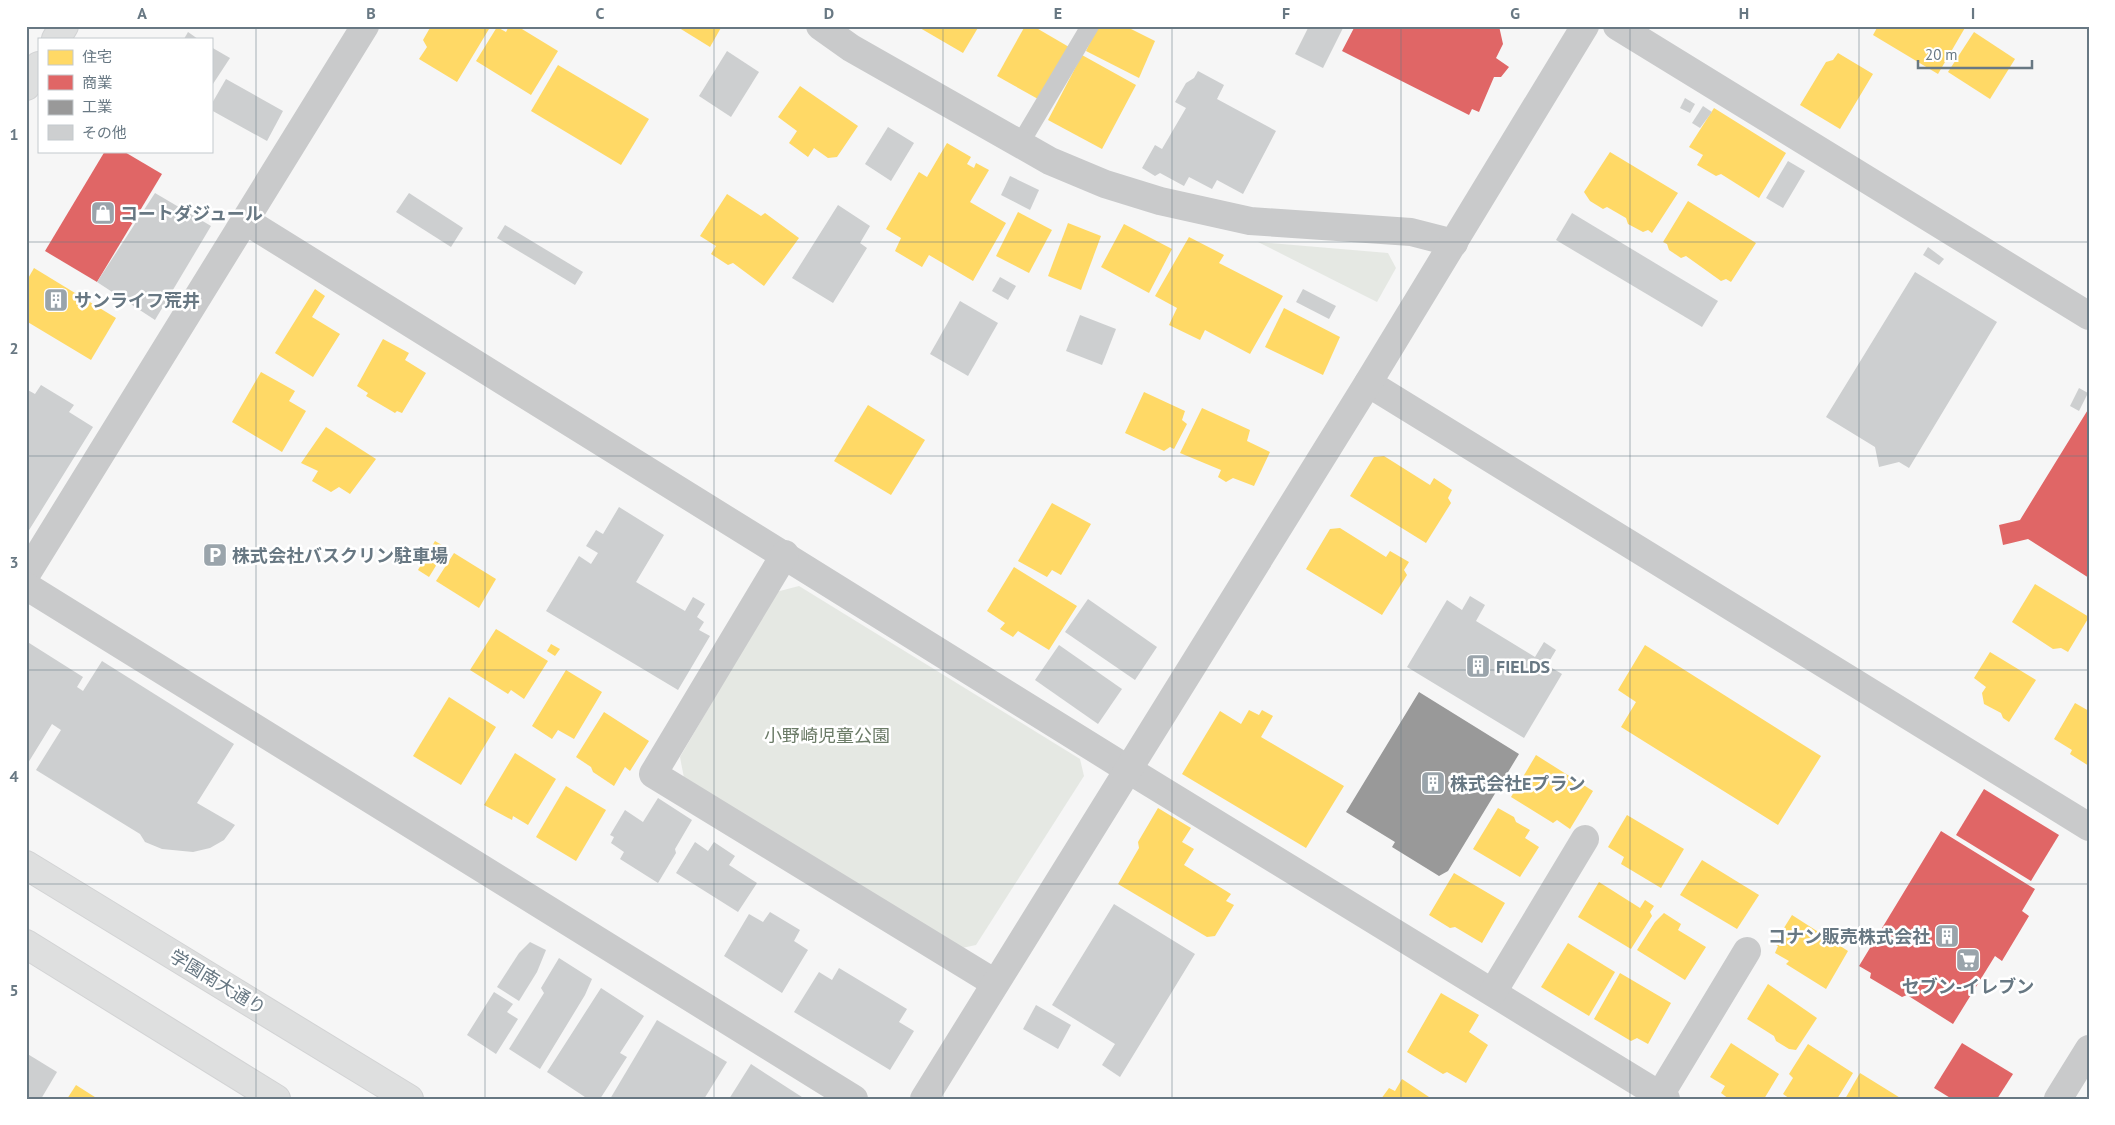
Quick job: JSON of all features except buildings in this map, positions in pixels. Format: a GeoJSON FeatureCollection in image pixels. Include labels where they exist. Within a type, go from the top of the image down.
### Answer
{"type":"FeatureCollection","features":[{"type":"Feature","properties":{"kind":"main road"},"geometry":{"type":"LineString","coordinates":[[57,38],[64,26]]}},
{"type":"Feature","properties":{"kind":"main road"},"geometry":{"type":"LineString","coordinates":[[26,86],[38,68]]}},
{"type":"Feature","properties":{"kind":"main road","name":"学園南大通り"},"geometry":{"type":"LineString","coordinates":[[26,864],[409,1099]]}},
{"type":"Feature","properties":{"kind":"main road"},"geometry":{"type":"LineString","coordinates":[[26,944],[276,1099]]}},
{"type":"Feature","properties":{"kind":"street"},"geometry":{"type":"LineString","coordinates":[[26,574],[366,26]]}},
{"type":"Feature","properties":{"kind":"street"},"geometry":{"type":"LineString","coordinates":[[820,26],[851,48],[1050,161],[1105,184],[1160,201],[1250,222],[1411,232],[1454,243]]}},
{"type":"Feature","properties":{"kind":"street"},"geometry":{"type":"LineString","coordinates":[[924,1099],[1368,384],[1585,26]]}},
{"type":"Feature","properties":{"kind":"street"},"geometry":{"type":"LineString","coordinates":[[1617,26],[2089,316]]}},
{"type":"Feature","properties":{"kind":"street"},"geometry":{"type":"LineString","coordinates":[[246,221],[785,554],[1129,770],[1663,1097],[1747,951]]}},
{"type":"Feature","properties":{"kind":"street"},"geometry":{"type":"LineString","coordinates":[[1368,384],[2089,827]]}},
{"type":"Feature","properties":{"kind":"street"},"geometry":{"type":"LineString","coordinates":[[785,554],[654,774],[995,983]]}},
{"type":"Feature","properties":{"kind":"street"},"geometry":{"type":"LineString","coordinates":[[26,586],[854,1099]]}},
{"type":"Feature","properties":{"kind":"street"},"geometry":{"type":"LineString","coordinates":[[1493,992],[1585,839]]}},
{"type":"Feature","properties":{"kind":"street"},"geometry":{"type":"LineString","coordinates":[[2058,1099],[2089,1049]]}},
{"type":"Feature","properties":{"kind":"lane"},"geometry":{"type":"LineString","coordinates":[[1020,144],[1090,26]]}},
{"type":"Feature","properties":{"kind":"green space"},"geometry":{"type":"Polygon","coordinates":[[[1258,242],[1388,253],[1396,268],[1377,302],[1258,242]]]}},
{"type":"Feature","properties":{"kind":"green space","name":"小野崎児童公園"},"geometry":{"type":"Polygon","coordinates":[[[799,586],[1080,759],[1084,776],[976,945],[962,948],[684,778],[680,757],[776,592],[799,586]]]}},
{"type":"Feature","properties":{"kind":"place","name":"コートダジュール"},"geometry":{"type":"Point","coordinates":[103,213]}},
{"type":"Feature","properties":{"kind":"place","name":"サンライフ荒井"},"geometry":{"type":"Point","coordinates":[56,300]}},
{"type":"Feature","properties":{"kind":"place","name":"株式会社バスクリン駐車場"},"geometry":{"type":"Point","coordinates":[215,555]}},
{"type":"Feature","properties":{"kind":"place","name":"FIELDS"},"geometry":{"type":"Point","coordinates":[1478,666]}},
{"type":"Feature","properties":{"kind":"place","name":"株式会社Eプラン"},"geometry":{"type":"Point","coordinates":[1433,783]}},
{"type":"Feature","properties":{"kind":"place","name":"コナン販売株式会社"},"geometry":{"type":"Point","coordinates":[1947,936]}},
{"type":"Feature","properties":{"kind":"place","name":"セブン-イレブン"},"geometry":{"type":"Point","coordinates":[1968,960]}}]}
